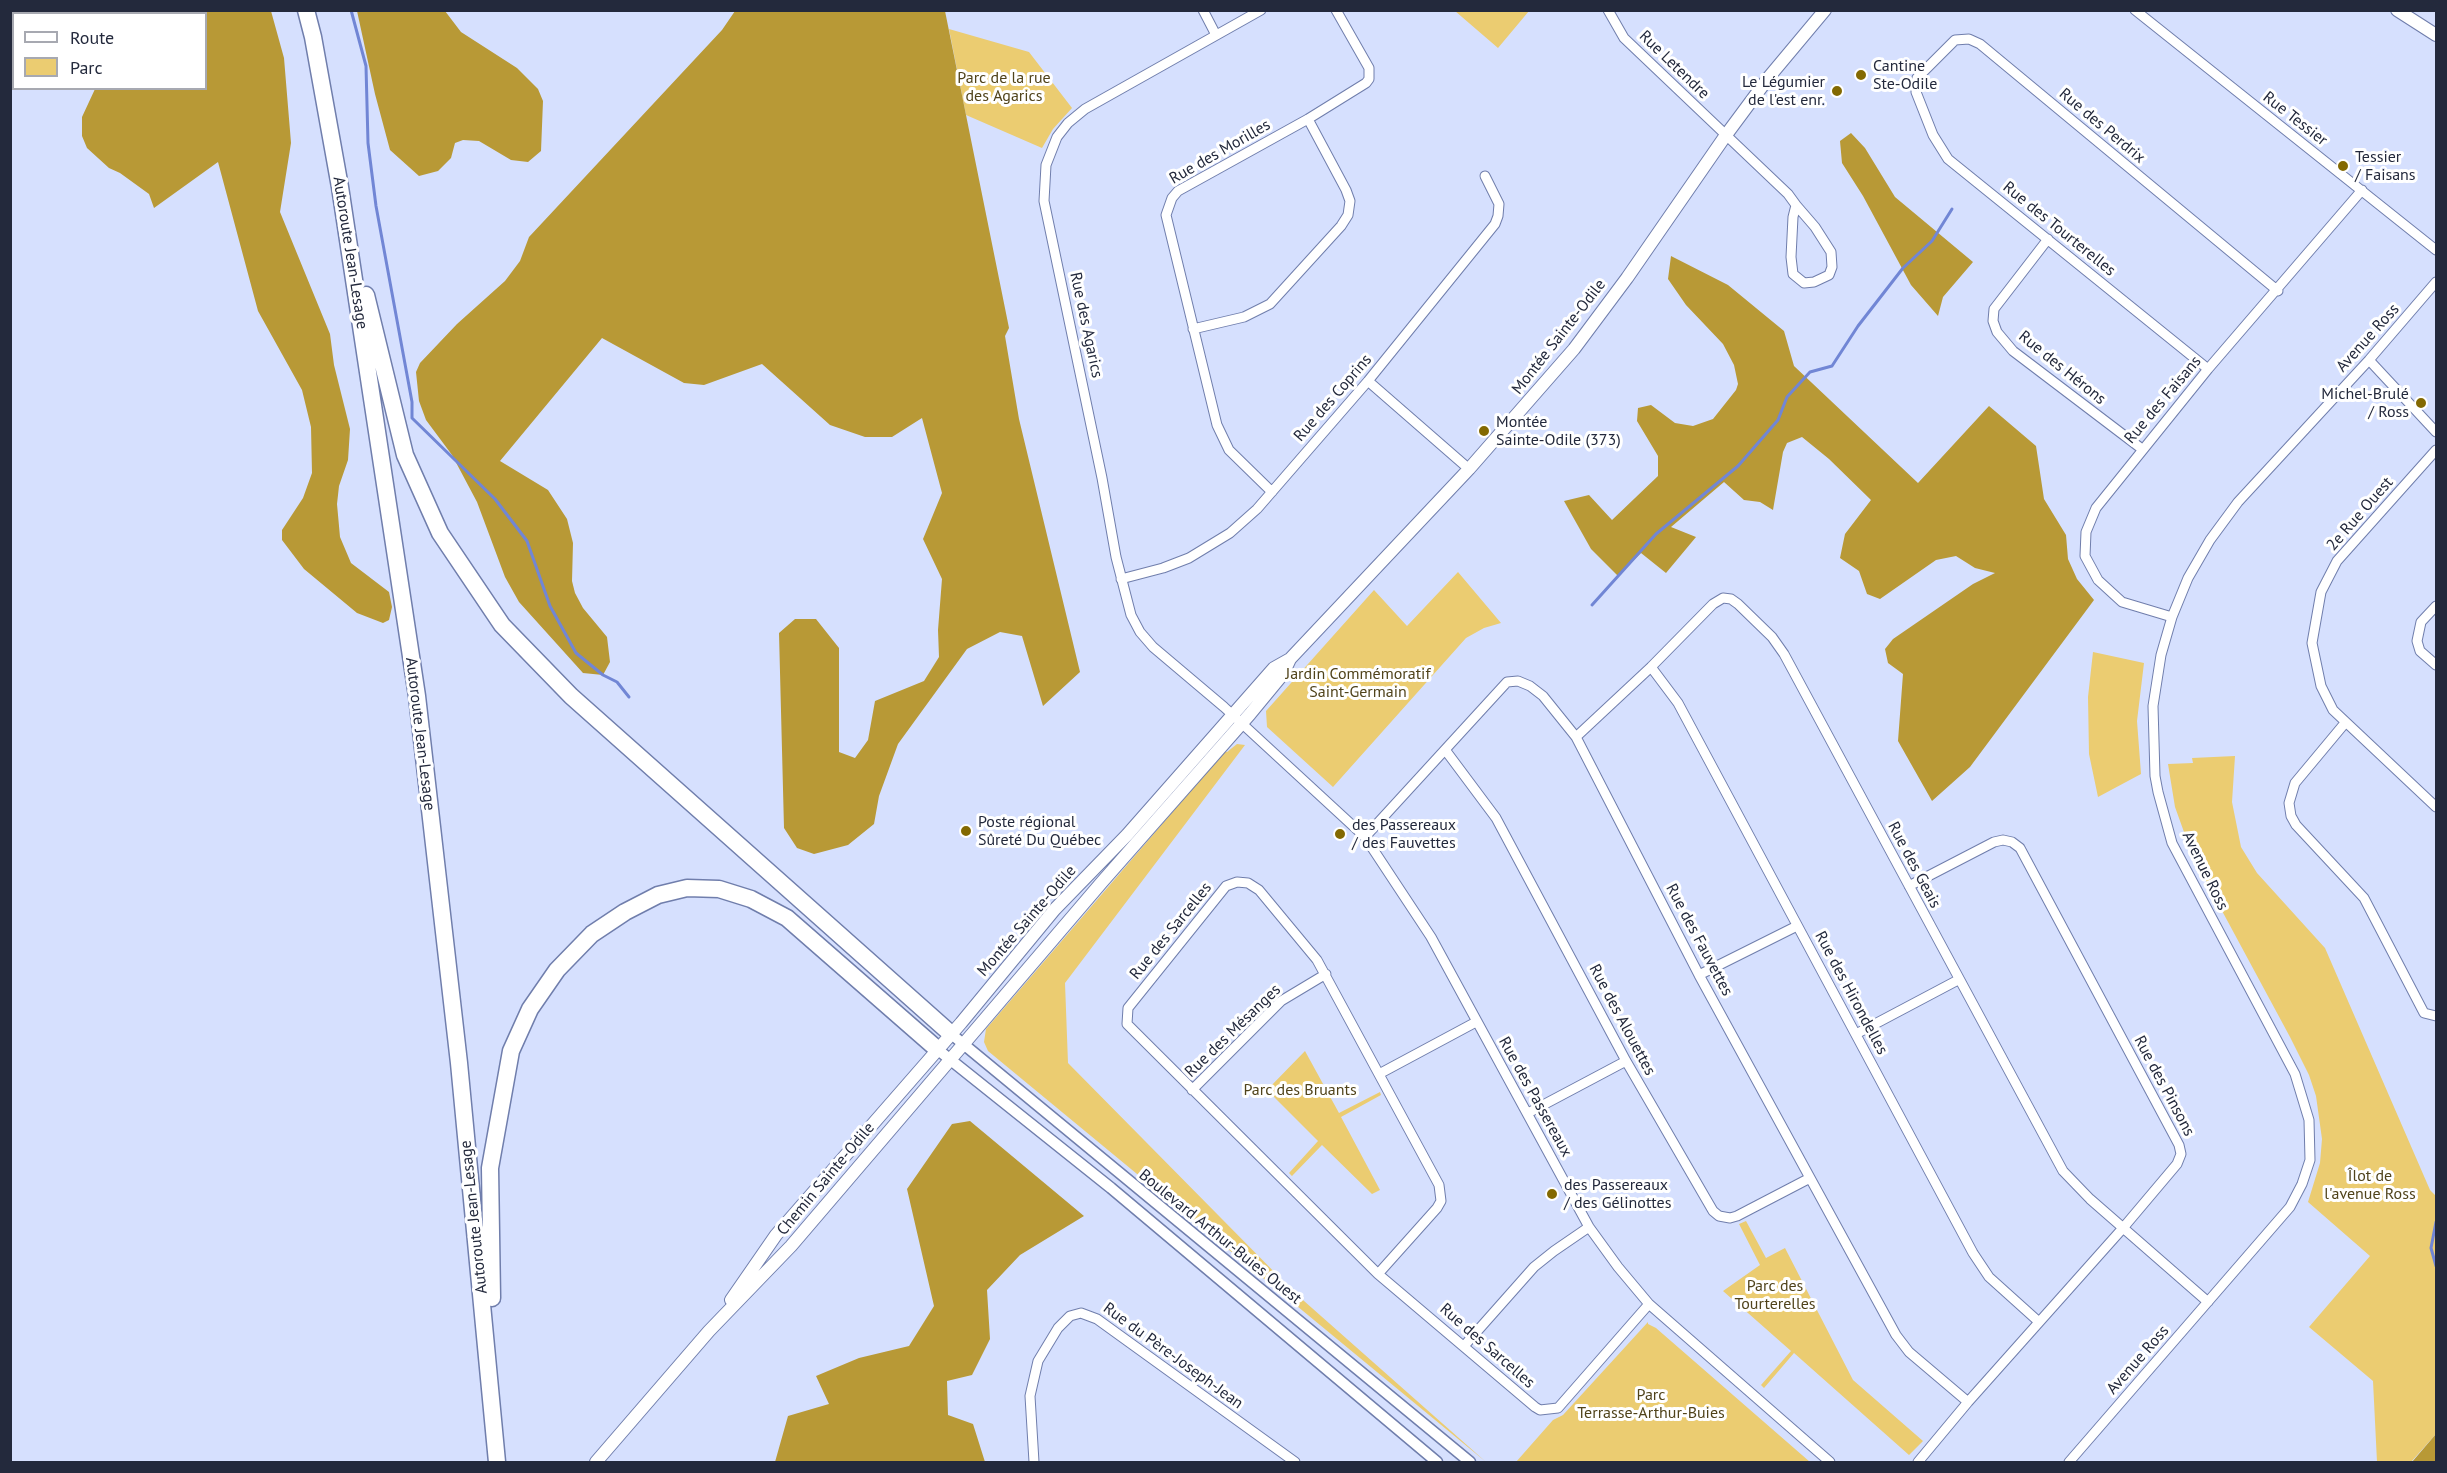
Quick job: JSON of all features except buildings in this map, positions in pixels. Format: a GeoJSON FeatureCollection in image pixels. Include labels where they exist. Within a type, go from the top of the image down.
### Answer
{"type":"FeatureCollection","features":[{"type":"Feature","properties":{"kind":"highway","name":"Autoroute Jean-Lesage"},"geometry":{"type":"LineString","coordinates":[[306,10],[313,37],[340,188],[417,696],[459,1063],[497,1462]]}},
{"type":"Feature","properties":{"kind":"highway"},"geometry":{"type":"LineString","coordinates":[[340,188],[405,455],[440,533],[502,625],[571,696],[956,1039]]}},
{"type":"Feature","properties":{"kind":"highway"},"geometry":{"type":"LineString","coordinates":[[493,1416],[490,1168],[511,1051],[530,1009],[557,970],[592,934],[625,912],[658,895],[687,888],[719,889],[751,899],[787,918],[943,1054]]}},
{"type":"Feature","properties":{"kind":"main road","name":"Montée Sainte-Odile"},"geometry":{"type":"LineString","coordinates":[[943,1054],[1237,719],[1274,668],[1290,659],[1469,468],[1574,349],[1627,278],[1726,135],[1769,77],[1825,10]]}},
{"type":"Feature","properties":{"kind":"main road"},"geometry":{"type":"LineString","coordinates":[[2397,10],[2436,35]]}},
{"type":"Feature","properties":{"kind":"main road","name":"Montée Sainte-Odile"},"geometry":{"type":"LineString","coordinates":[[956,1039],[1055,909],[1237,719]]}},
{"type":"Feature","properties":{"kind":"main road","name":"Chemin Sainte-Odile"},"geometry":{"type":"LineString","coordinates":[[709,1331],[776,1235],[943,1054]]}},
{"type":"Feature","properties":{"kind":"main road","name":"Chemin Sainte-Odile"},"geometry":{"type":"LineString","coordinates":[[596,1462],[709,1331],[791,1246],[943,1054]]}},
{"type":"Feature","properties":{"kind":"street"},"geometry":{"type":"LineString","coordinates":[[1203,10],[1216,34]]}},
{"type":"Feature","properties":{"kind":"street","name":"Rue des Agarics"},"geometry":{"type":"LineString","coordinates":[[1237,719],[1153,647],[1140,633],[1131,615],[1121,579],[1096,446],[1044,201],[1046,165],[1057,137],[1068,123],[1085,110],[1261,10]]}},
{"type":"Feature","properties":{"kind":"street","name":"Rue des Morilles"},"geometry":{"type":"LineString","coordinates":[[1272,492],[1237,458],[1223,439],[1217,425],[1166,223],[1166,214],[1172,198],[1178,191],[1308,119],[1361,87],[1369,79],[1369,68],[1336,10]]}},
{"type":"Feature","properties":{"kind":"street","name":"Rue Letendre"},"geometry":{"type":"LineString","coordinates":[[1608,10],[1624,38],[1788,194],[1797,205],[1815,227],[1831,252],[1832,267],[1829,275],[1814,282],[1804,283],[1793,273],[1791,257],[1793,217],[1797,205]]}},
{"type":"Feature","properties":{"kind":"street","name":"Rue Tessier"},"geometry":{"type":"LineString","coordinates":[[2135,10],[2436,250]]}},
{"type":"Feature","properties":{"kind":"street","name":"Rue des Perdrix"},"geometry":{"type":"LineString","coordinates":[[1916,92],[1917,78],[1955,40],[1969,39],[1980,44],[2278,291]]}},
{"type":"Feature","properties":{"kind":"street","name":"Rue des Tourterelles"},"geometry":{"type":"LineString","coordinates":[[1916,92],[1933,135],[1948,159],[2208,369]]}},
{"type":"Feature","properties":{"kind":"street"},"geometry":{"type":"LineString","coordinates":[[1193,328],[1244,317],[1270,304],[1341,226],[1348,215],[1350,201],[1346,190],[1308,119]]}},
{"type":"Feature","properties":{"kind":"street","name":"Rue des Coprins"},"geometry":{"type":"LineString","coordinates":[[1121,579],[1163,568],[1189,558],[1212,545],[1246,520],[1272,492],[1368,381],[1495,224],[1499,211],[1498,204],[1485,176]]}},
{"type":"Feature","properties":{"kind":"street","name":"Rue des Faisans"},"geometry":{"type":"LineString","coordinates":[[2172,618],[2122,602],[2098,580],[2085,556],[2086,532],[2096,508],[2208,369],[2278,291],[2362,190]]}},
{"type":"Feature","properties":{"kind":"street","name":"Rue des Hérons"},"geometry":{"type":"LineString","coordinates":[[2048,240],[1994,309],[1997,332],[2013,351],[2142,449]]}},
{"type":"Feature","properties":{"kind":"street","name":"Avenue Ross"},"geometry":{"type":"LineString","coordinates":[[2069,1462],[2290,1207],[2302,1184],[2311,1140],[2304,1097],[2295,1074],[2172,843],[2158,792],[2153,706],[2161,654],[2172,618],[2188,578],[2210,540],[2238,502],[2369,360],[2436,282]]}},
{"type":"Feature","properties":{"kind":"street"},"geometry":{"type":"LineString","coordinates":[[2369,360],[2436,432]]}},
{"type":"Feature","properties":{"kind":"street"},"geometry":{"type":"LineString","coordinates":[[1368,381],[1469,468]]}},
{"type":"Feature","properties":{"kind":"street","name":"2e Rue Ouest"},"geometry":{"type":"LineString","coordinates":[[2436,450],[2337,561],[2321,592],[2312,643],[2321,686],[2329,702],[2345,723],[2436,807]]}},
{"type":"Feature","properties":{"kind":"street","name":"Rue des Geais"},"geometry":{"type":"LineString","coordinates":[[1576,737],[1651,667],[1713,604],[1723,598],[1731,599],[1738,604],[1772,637],[1784,654],[2063,1171],[2090,1199],[2208,1302]]}},
{"type":"Feature","properties":{"kind":"street"},"geometry":{"type":"LineString","coordinates":[[2436,606],[2421,622],[2417,641],[2420,651],[2436,665]]}},
{"type":"Feature","properties":{"kind":"street","name":"Rue des Hirondelles"},"geometry":{"type":"LineString","coordinates":[[1651,667],[1678,703],[1973,1253],[1989,1277],[2039,1322]]}},
{"type":"Feature","properties":{"kind":"street","name":"Rue des Fauvettes"},"geometry":{"type":"LineString","coordinates":[[1365,837],[1446,751],[1507,681],[1518,681],[1530,686],[1543,696],[1576,737],[1700,975],[1896,1335],[1910,1352],[1968,1402]]}},
{"type":"Feature","properties":{"kind":"street","name":"Rue des Passereaux"},"geometry":{"type":"LineString","coordinates":[[1237,719],[1365,837],[1431,936],[1590,1227],[1618,1267],[1649,1304],[1830,1462]]}},
{"type":"Feature","properties":{"kind":"street"},"geometry":{"type":"LineString","coordinates":[[2345,723],[2295,783],[2289,803],[2291,816],[2296,825],[2364,898],[2424,1013],[2436,1016]]}},
{"type":"Feature","properties":{"kind":"street","name":"Rue des Alouettes"},"geometry":{"type":"LineString","coordinates":[[1446,751],[1496,818],[1626,1061],[1713,1211],[1719,1216],[1730,1218],[1737,1216],[1810,1178]]}},
{"type":"Feature","properties":{"kind":"street","name":"Rue des Pinsons"},"geometry":{"type":"LineString","coordinates":[[1909,886],[1994,842],[2002,840],[2012,842],[2020,848],[2179,1145],[2181,1154],[2177,1164],[2123,1228],[1968,1402],[1918,1462]]}},
{"type":"Feature","properties":{"kind":"street","name":"Rue des Sarcelles"},"geometry":{"type":"LineString","coordinates":[[1378,1274],[1437,1208],[1442,1193],[1326,974],[1259,890],[1248,883],[1237,882],[1227,886],[1128,1008],[1127,1024],[1378,1274],[1540,1410],[1558,1408],[1649,1304]]}},
{"type":"Feature","properties":{"kind":"street"},"geometry":{"type":"LineString","coordinates":[[1700,975],[1797,926]]}},
{"type":"Feature","properties":{"kind":"street","name":"Rue des Mésanges"},"geometry":{"type":"LineString","coordinates":[[1192,1090],[1281,1001],[1326,974]]}},
{"type":"Feature","properties":{"kind":"street"},"geometry":{"type":"LineString","coordinates":[[1856,1034],[1958,980]]}},
{"type":"Feature","properties":{"kind":"street"},"geometry":{"type":"LineString","coordinates":[[1379,1074],[1476,1022]]}},
{"type":"Feature","properties":{"kind":"street","name":"Boulevard Arthur-Buies Ouest"},"geometry":{"type":"LineString","coordinates":[[956,1039],[1470,1462]]}},
{"type":"Feature","properties":{"kind":"street","name":"Boulevard Arthur-Buies Ouest"},"geometry":{"type":"LineString","coordinates":[[943,1054],[1111,1188],[1437,1462]]}},
{"type":"Feature","properties":{"kind":"street"},"geometry":{"type":"LineString","coordinates":[[1528,1113],[1626,1061]]}},
{"type":"Feature","properties":{"kind":"street"},"geometry":{"type":"LineString","coordinates":[[1464,1346],[1534,1267],[1590,1227]]}},
{"type":"Feature","properties":{"kind":"street","name":"Rue du Père-Joseph-Jean"},"geometry":{"type":"LineString","coordinates":[[1034,1462],[1030,1396],[1038,1361],[1058,1328],[1070,1316],[1081,1313],[1097,1319],[1295,1462]]}},
{"type":"Feature","properties":{"kind":"green space"},"geometry":{"type":"Polygon","coordinates":[[[1455,11],[1529,11],[1498,48],[1455,11]]]}},
{"type":"Feature","properties":{"kind":"green space","name":"Parc de la rue des Agarics"},"geometry":{"type":"Polygon","coordinates":[[[949,29],[1029,52],[1072,108],[1053,129],[1042,148],[966,115],[949,29]]]}},
{"type":"Feature","properties":{"kind":"green space","name":"Jardin Commémoratif Saint-Germain"},"geometry":{"type":"Polygon","coordinates":[[[1458,572],[1501,623],[1484,628],[1466,638],[1333,787],[1267,727],[1266,711],[1374,590],[1407,626],[1458,572]]]}},
{"type":"Feature","properties":{"kind":"green space"},"geometry":{"type":"Polygon","coordinates":[[[2093,652],[2144,663],[2137,721],[2141,774],[2098,797],[2089,754],[2088,697],[2093,652]]]}},
{"type":"Feature","properties":{"kind":"green space"},"geometry":{"type":"Polygon","coordinates":[[[1237,744],[1245,745],[1065,983],[1068,1063],[1295,1293],[1486,1462],[988,1051],[984,1042],[986,1029],[1225,751],[1227,752],[1237,744]]]}},
{"type":"Feature","properties":{"kind":"green space","name":"Îlot de l'avenue Ross"},"geometry":{"type":"Polygon","coordinates":[[[2235,756],[2232,802],[2241,847],[2257,873],[2325,948],[2430,1190],[2436,1196],[2436,1434],[2411,1462],[2377,1462],[2373,1381],[2309,1327],[2370,1256],[2308,1202],[2320,1163],[2322,1139],[2316,1096],[2309,1075],[2193,857],[2175,807],[2168,764],[2193,763],[2192,758],[2235,756]]]}},
{"type":"Feature","properties":{"kind":"green space","name":"Parc des Bruants"},"geometry":{"type":"Polygon","coordinates":[[[1305,1051],[1339,1113],[1380,1092],[1381,1095],[1341,1117],[1380,1190],[1372,1194],[1322,1145],[1292,1176],[1289,1173],[1318,1141],[1267,1090],[1305,1051]]]}},
{"type":"Feature","properties":{"kind":"green space","name":"Parc des Tourterelles"},"geometry":{"type":"Polygon","coordinates":[[[1746,1221],[1766,1258],[1785,1248],[1853,1380],[1923,1441],[1909,1455],[1794,1353],[1764,1388],[1761,1385],[1791,1351],[1723,1291],[1760,1265],[1739,1224],[1746,1221]]]}},
{"type":"Feature","properties":{"kind":"green space","name":"Parc Terrasse-Arthur-Buies"},"geometry":{"type":"Polygon","coordinates":[[[1648,1322],[1810,1462],[1516,1462],[1553,1420],[1563,1415],[1648,1322]]]}},
{"type":"Feature","properties":{"kind":"shaded area"},"geometry":{"type":"Polygon","coordinates":[[[271,11],[284,58],[291,143],[280,212],[330,334],[334,365],[350,429],[348,460],[339,486],[337,504],[340,537],[351,563],[389,592],[392,607],[389,620],[383,623],[357,613],[304,569],[282,540],[282,530],[303,498],[312,473],[311,427],[302,390],[258,311],[218,162],[154,208],[149,194],[120,173],[109,168],[87,148],[82,136],[82,117],[95,90],[207,90],[207,12],[156,12],[271,11]]]}},
{"type":"Feature","properties":{"kind":"shaded area"},"geometry":{"type":"Polygon","coordinates":[[[357,11],[445,11],[461,32],[517,68],[538,89],[543,101],[541,151],[528,162],[511,160],[479,141],[463,140],[455,143],[451,158],[438,171],[419,176],[390,150],[357,11]]]}},
{"type":"Feature","properties":{"kind":"shaded area"},"geometry":{"type":"Polygon","coordinates":[[[735,11],[945,11],[1009,328],[1005,336],[1019,419],[1080,672],[1043,706],[1022,636],[1000,632],[967,649],[898,744],[879,796],[874,824],[848,845],[814,854],[797,848],[784,828],[779,633],[795,619],[816,619],[839,648],[839,752],[855,758],[868,740],[875,701],[924,681],[939,657],[938,630],[942,579],[923,539],[942,493],[922,418],[892,437],[865,437],[830,425],[762,364],[704,385],[684,383],[602,338],[500,461],[548,490],[567,519],[573,543],[572,581],[575,593],[583,608],[607,637],[610,662],[603,675],[583,673],[519,602],[505,577],[477,502],[452,455],[426,420],[419,401],[416,372],[420,363],[457,324],[505,281],[520,261],[529,237],[722,30],[735,11]]]}},
{"type":"Feature","properties":{"kind":"shaded area"},"geometry":{"type":"Polygon","coordinates":[[[1851,133],[1865,148],[1895,197],[1973,262],[1943,297],[1938,316],[1911,285],[1863,196],[1842,163],[1840,141],[1851,133]]]}},
{"type":"Feature","properties":{"kind":"shaded area"},"geometry":{"type":"Polygon","coordinates":[[[1671,256],[1728,285],[1784,331],[1794,366],[1918,483],[1989,406],[2036,446],[2044,499],[2066,535],[2068,559],[2077,579],[2094,600],[1970,767],[1932,801],[1898,741],[1903,674],[1888,663],[1885,649],[1893,639],[1973,584],[1995,573],[1975,568],[1956,556],[1936,560],[1880,599],[1867,594],[1859,571],[1840,558],[1845,534],[1871,500],[1829,459],[1802,437],[1787,443],[1783,452],[1773,510],[1760,502],[1744,500],[1724,482],[1671,527],[1696,537],[1666,573],[1641,553],[1618,576],[1591,549],[1564,501],[1589,495],[1612,520],[1658,476],[1658,456],[1637,421],[1638,408],[1651,405],[1675,423],[1693,426],[1713,419],[1736,390],[1738,384],[1734,365],[1723,344],[1686,305],[1668,279],[1671,256]]]}},
{"type":"Feature","properties":{"kind":"shaded area"},"geometry":{"type":"Polygon","coordinates":[[[970,1121],[1084,1216],[1020,1255],[987,1290],[990,1339],[972,1375],[947,1381],[948,1415],[973,1424],[985,1462],[775,1462],[788,1416],[829,1404],[816,1376],[859,1358],[909,1346],[934,1306],[907,1189],[952,1124],[970,1121]]]}},
{"type":"Feature","properties":{"kind":"shaded area"},"geometry":{"type":"Polygon","coordinates":[[[2436,1434],[2436,1462],[2412,1462],[2436,1434]]]}},
{"type":"Feature","properties":{"kind":"waterway"},"geometry":{"type":"LineString","coordinates":[[351,10],[366,66],[368,143],[376,206],[412,402],[412,418],[495,499],[527,541],[550,606],[576,653],[603,675],[617,682],[629,697]]}},
{"type":"Feature","properties":{"kind":"waterway"},"geometry":{"type":"LineString","coordinates":[[1592,605],[1656,534],[1738,466],[1778,420],[1787,397],[1810,372],[1832,366],[1858,326],[1903,268],[1932,241],[1952,209]]}},
{"type":"Feature","properties":{"kind":"waterway"},"geometry":{"type":"LineString","coordinates":[[2436,1222],[2431,1248],[2436,1266]]}},
{"type":"Feature","properties":{"kind":"place","name":"Cantine Ste-Odile"},"geometry":{"type":"Point","coordinates":[1861,75]}},
{"type":"Feature","properties":{"kind":"place","name":"Le Légumier de l'est enr."},"geometry":{"type":"Point","coordinates":[1837,91]}},
{"type":"Feature","properties":{"kind":"place","name":"Tessier / Faisans"},"geometry":{"type":"Point","coordinates":[2343,166]}},
{"type":"Feature","properties":{"kind":"place","name":"Michel-Brulé / Ross"},"geometry":{"type":"Point","coordinates":[2421,403]}},
{"type":"Feature","properties":{"kind":"place","name":"Montée Sainte-Odile (373)"},"geometry":{"type":"Point","coordinates":[1484,431]}},
{"type":"Feature","properties":{"kind":"place","name":"Poste régional Sûreté Du Québec"},"geometry":{"type":"Point","coordinates":[966,831]}},
{"type":"Feature","properties":{"kind":"place","name":"des Passereaux / des Fauvettes"},"geometry":{"type":"Point","coordinates":[1340,834]}},
{"type":"Feature","properties":{"kind":"place","name":"des Passereaux / des Gélinottes"},"geometry":{"type":"Point","coordinates":[1552,1194]}}]}
